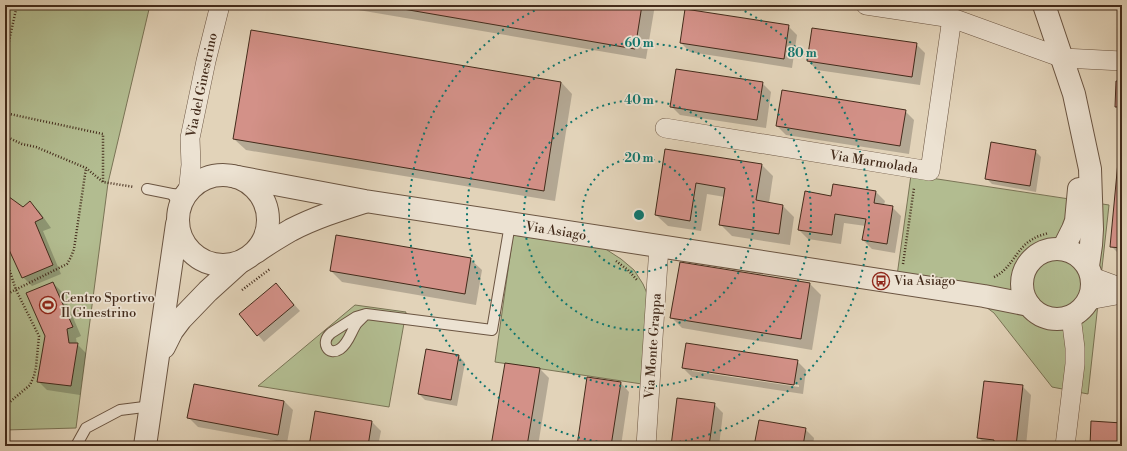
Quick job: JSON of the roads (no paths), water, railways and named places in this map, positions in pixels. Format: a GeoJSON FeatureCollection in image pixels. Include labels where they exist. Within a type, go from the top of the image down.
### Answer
{"type":"FeatureCollection","features":[{"type":"Feature","properties":{"kind":"street","name":"Via del Ginestrino"},"geometry":{"type":"LineString","coordinates":[[145,446],[185,192],[190,138],[206,61],[220,5]]}},
{"type":"Feature","properties":{"kind":"street"},"geometry":{"type":"LineString","coordinates":[[866,5],[952,18],[1063,58],[1122,62]]}},
{"type":"Feature","properties":{"kind":"street"},"geometry":{"type":"LineString","coordinates":[[1044,5],[1074,94],[1090,169],[1092,224],[1090,272],[1092,287],[1089,300],[1081,310],[1071,316],[1061,319],[1048,318],[1036,312],[1029,305],[1023,292],[1023,275],[1027,266],[1038,254],[1057,248],[1057,240]]}},
{"type":"Feature","properties":{"kind":"street","name":"Via Marmolada"},"geometry":{"type":"LineString","coordinates":[[665,128],[930,171],[952,18]]}},
{"type":"Feature","properties":{"kind":"street"},"geometry":{"type":"LineString","coordinates":[[1057,240],[1075,226],[1078,212],[1081,124]]}},
{"type":"Feature","properties":{"kind":"street"},"geometry":{"type":"LineString","coordinates":[[216,176],[232,176],[253,186],[263,200],[267,209],[267,232],[263,242],[247,257],[225,265],[206,262],[192,253],[186,245],[181,233],[179,220],[185,192],[216,176]]}},
{"type":"Feature","properties":{"kind":"street","name":"Via Asiago"},"geometry":{"type":"LineString","coordinates":[[232,176],[365,201],[659,246],[988,287],[1029,305]]}},
{"type":"Feature","properties":{"kind":"street","name":"Via Asiago"},"geometry":{"type":"LineString","coordinates":[[247,257],[302,225],[330,213],[365,201]]}},
{"type":"Feature","properties":{"kind":"street"},"geometry":{"type":"LineString","coordinates":[[1057,240],[1077,255],[1090,272],[1122,288]]}},
{"type":"Feature","properties":{"kind":"street","name":"Via Monte Grappa"},"geometry":{"type":"LineString","coordinates":[[646,446],[659,246]]}},
{"type":"Feature","properties":{"kind":"street","name":"Via del Ginestrino"},"geometry":{"type":"LineString","coordinates":[[158,361],[172,331],[181,319],[208,291],[247,257]]}},
{"type":"Feature","properties":{"kind":"street"},"geometry":{"type":"LineString","coordinates":[[988,287],[1023,275]]}},
{"type":"Feature","properties":{"kind":"street"},"geometry":{"type":"LineString","coordinates":[[1089,300],[1122,294]]}},
{"type":"Feature","properties":{"kind":"street"},"geometry":{"type":"LineString","coordinates":[[1065,446],[1076,364],[1071,316]]}},
{"type":"Feature","properties":{"kind":"lane"},"geometry":{"type":"LineString","coordinates":[[147,189],[185,192]]}},
{"type":"Feature","properties":{"kind":"lane"},"geometry":{"type":"LineString","coordinates":[[366,314],[492,330],[510,224]]}},
{"type":"Feature","properties":{"kind":"lane"},"geometry":{"type":"LineString","coordinates":[[76,446],[86,428],[120,410],[152,406]]}},
{"type":"Feature","properties":{"kind":"place","name":"Via Asiago"},"geometry":{"type":"Point","coordinates":[881,281]}},
{"type":"Feature","properties":{"kind":"place","name":"Centro Sportivo Il Ginestrino"},"geometry":{"type":"Point","coordinates":[48,305]}}]}
